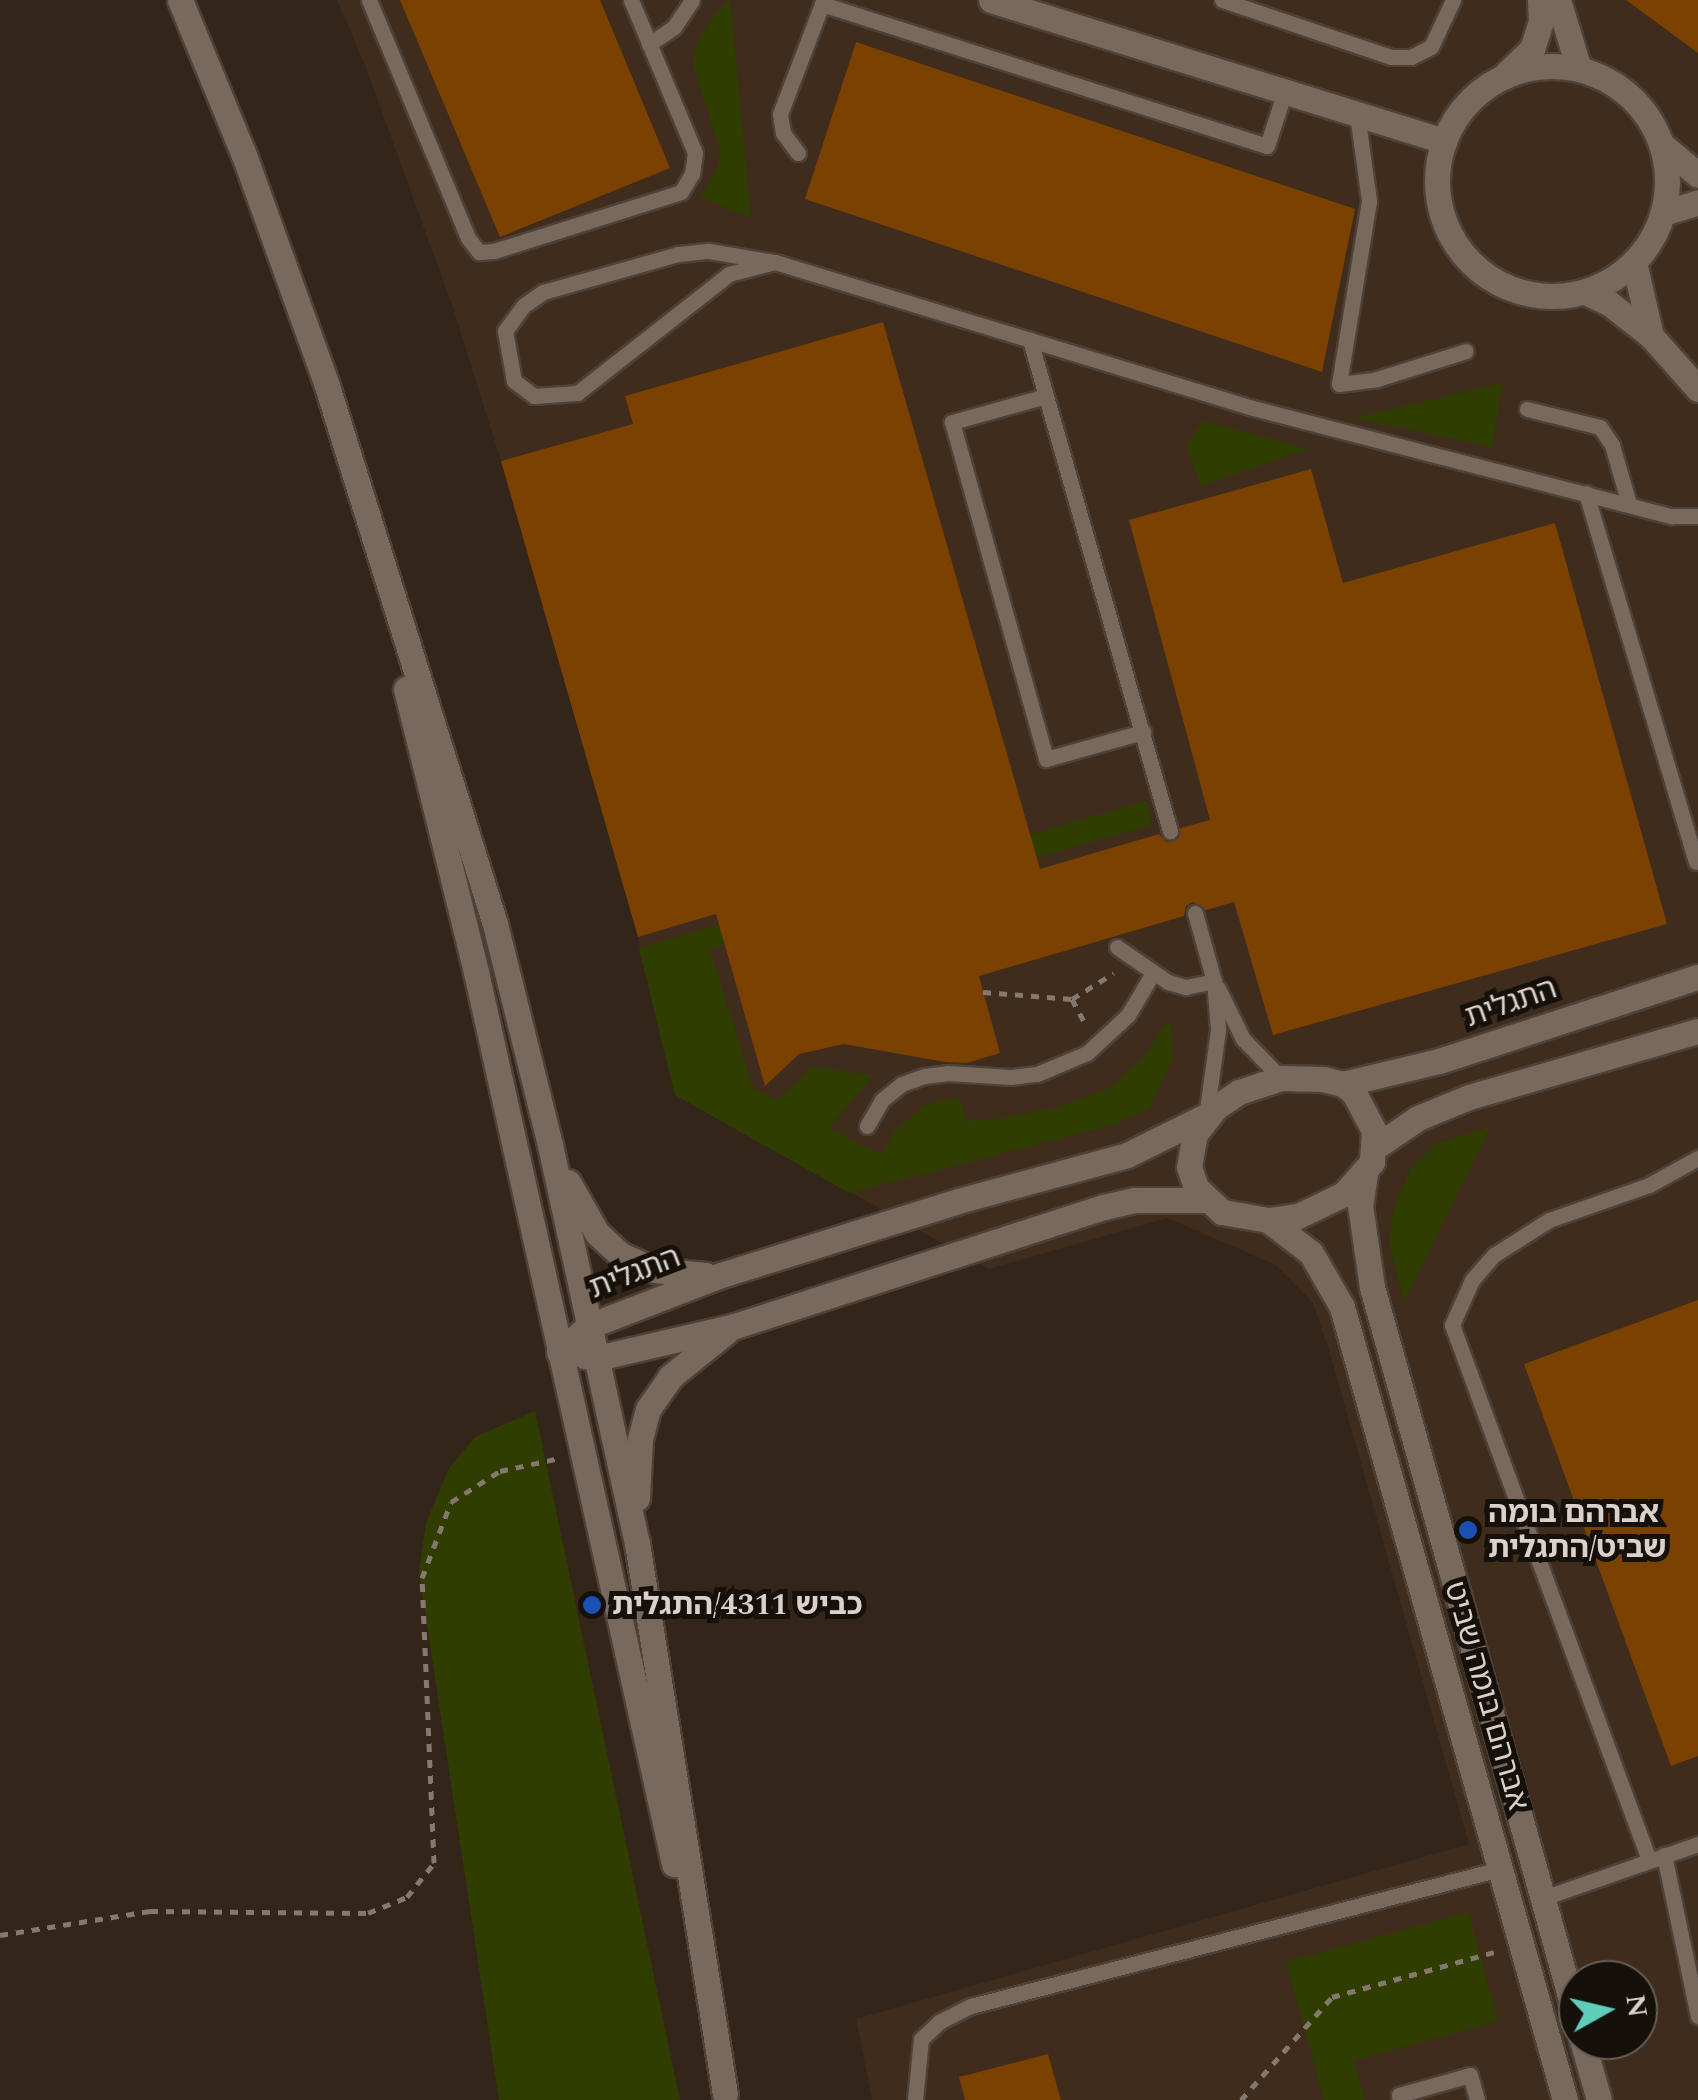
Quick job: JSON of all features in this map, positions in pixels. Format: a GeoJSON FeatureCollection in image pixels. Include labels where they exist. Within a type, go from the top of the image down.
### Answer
{"type":"FeatureCollection","features":[{"type":"Feature","properties":{"kind":"street"},"geometry":{"type":"LineString","coordinates":[[180,0],[244,156],[346,446],[495,924],[550,1145],[636,1543],[726,2097]]}},
{"type":"Feature","properties":{"kind":"street"},"geometry":{"type":"LineString","coordinates":[[991,0],[1445,141]]}},
{"type":"Feature","properties":{"kind":"street"},"geometry":{"type":"LineString","coordinates":[[1504,76],[1541,66],[1579,68],[1614,84],[1629,97],[1643,110],[1661,144],[1667,178],[1662,214],[1652,240],[1634,262],[1611,280],[1584,292],[1550,297],[1515,291],[1484,275],[1459,250],[1443,218],[1436,184],[1445,141],[1455,118],[1476,94],[1504,76],[1532,49],[1541,21],[1540,0]]}},
{"type":"Feature","properties":{"kind":"street"},"geometry":{"type":"LineString","coordinates":[[1558,0],[1579,68]]}},
{"type":"Feature","properties":{"kind":"street"},"geometry":{"type":"LineString","coordinates":[[1661,144],[1698,175]]}},
{"type":"Feature","properties":{"kind":"street"},"geometry":{"type":"LineString","coordinates":[[1662,214],[1698,202]]}},
{"type":"Feature","properties":{"kind":"street"},"geometry":{"type":"LineString","coordinates":[[1634,262],[1650,336]]}},
{"type":"Feature","properties":{"kind":"street"},"geometry":{"type":"LineString","coordinates":[[1584,292],[1609,304],[1650,336],[1698,389]]}},
{"type":"Feature","properties":{"kind":"street"},"geometry":{"type":"LineString","coordinates":[[346,446],[451,866],[726,2097]]}},
{"type":"Feature","properties":{"kind":"street","name":"התגלית"},"geometry":{"type":"LineString","coordinates":[[1344,1084],[1439,1061],[1698,977]]}},
{"type":"Feature","properties":{"kind":"street"},"geometry":{"type":"LineString","coordinates":[[1374,1148],[1403,1126],[1468,1097],[1698,1032]]}},
{"type":"Feature","properties":{"kind":"street"},"geometry":{"type":"LineString","coordinates":[[1281,1078],[1344,1084],[1366,1110],[1374,1148],[1365,1175],[1325,1205],[1298,1216],[1268,1220],[1222,1212],[1205,1200],[1189,1167],[1196,1134],[1206,1116],[1239,1092],[1281,1078]]}},
{"type":"Feature","properties":{"kind":"street","name":"התגלית"},"geometry":{"type":"LineString","coordinates":[[559,1352],[589,1326],[721,1275],[958,1201],[1127,1155],[1206,1116]]}},
{"type":"Feature","properties":{"kind":"street"},"geometry":{"type":"LineString","coordinates":[[550,1145],[582,1212],[621,1255],[654,1270],[721,1275]]}},
{"type":"Feature","properties":{"kind":"street","name":"אברהם בומה שביט"},"geometry":{"type":"LineString","coordinates":[[1365,1175],[1360,1204],[1372,1286],[1560,1960]]}},
{"type":"Feature","properties":{"kind":"street"},"geometry":{"type":"LineString","coordinates":[[559,1352],[597,1358],[735,1326],[1104,1206],[1135,1200],[1205,1200]]}},
{"type":"Feature","properties":{"kind":"street","name":"אברהם בומה שביט"},"geometry":{"type":"LineString","coordinates":[[1268,1220],[1311,1253],[1342,1308],[1565,2100]]}},
{"type":"Feature","properties":{"kind":"street"},"geometry":{"type":"LineString","coordinates":[[636,1543],[640,1439],[648,1409],[670,1378],[735,1326]]}},
{"type":"Feature","properties":{"kind":"street"},"geometry":{"type":"LineString","coordinates":[[1588,2060],[1599,2100]]}},
{"type":"Feature","properties":{"kind":"lane"},"geometry":{"type":"LineString","coordinates":[[369,0],[468,238],[479,252],[494,251],[680,192],[692,174],[695,153],[631,0]]}},
{"type":"Feature","properties":{"kind":"lane"},"geometry":{"type":"LineString","coordinates":[[650,44],[674,26],[692,0]]}},
{"type":"Feature","properties":{"kind":"lane"},"geometry":{"type":"LineString","coordinates":[[1222,0],[1392,57],[1412,57],[1432,47],[1453,0]]}},
{"type":"Feature","properties":{"kind":"lane"},"geometry":{"type":"LineString","coordinates":[[798,153],[783,134],[780,114],[822,4],[1267,146],[1285,91]]}},
{"type":"Feature","properties":{"kind":"lane"},"geometry":{"type":"LineString","coordinates":[[1357,114],[1369,201],[1339,384],[1377,379],[1466,350]]}},
{"type":"Feature","properties":{"kind":"lane"},"geometry":{"type":"LineString","coordinates":[[775,262],[729,274],[577,393],[534,396],[514,380],[505,331],[523,306],[542,292],[678,254],[709,251],[775,262],[1253,408],[1672,516],[1698,516]]}},
{"type":"Feature","properties":{"kind":"lane"},"geometry":{"type":"LineString","coordinates":[[1030,340],[1170,831]]}},
{"type":"Feature","properties":{"kind":"lane"},"geometry":{"type":"LineString","coordinates":[[1046,396],[952,422],[1046,759],[1142,732]]}},
{"type":"Feature","properties":{"kind":"lane"},"geometry":{"type":"LineString","coordinates":[[1527,409],[1600,427],[1612,445],[1629,504]]}},
{"type":"Feature","properties":{"kind":"lane"},"geometry":{"type":"LineString","coordinates":[[1586,493],[1696,862]]}},
{"type":"Feature","properties":{"kind":"lane"},"geometry":{"type":"LineString","coordinates":[[1195,913],[1214,981],[1218,1030],[1206,1116]]}},
{"type":"Feature","properties":{"kind":"lane"},"geometry":{"type":"LineString","coordinates":[[1117,947],[1154,973],[1186,986],[1214,981]]}},
{"type":"Feature","properties":{"kind":"lane"},"geometry":{"type":"LineString","coordinates":[[867,1126],[882,1100],[902,1084],[924,1076],[1024,1076],[1088,1053],[1128,1015],[1154,973]]}},
{"type":"Feature","properties":{"kind":"lane"},"geometry":{"type":"LineString","coordinates":[[1214,981],[1244,1039],[1281,1078]]}},
{"type":"Feature","properties":{"kind":"lane"},"geometry":{"type":"LineString","coordinates":[[1698,1158],[1649,1185],[1549,1220],[1494,1255],[1472,1280],[1452,1325],[1657,1858],[1698,2016]]}},
{"type":"Feature","properties":{"kind":"lane"},"geometry":{"type":"LineString","coordinates":[[1543,1898],[1698,1844]]}},
{"type":"Feature","properties":{"kind":"lane"},"geometry":{"type":"LineString","coordinates":[[915,2100],[921,2039],[939,2022],[971,2006],[1500,1869]]}},
{"type":"Feature","properties":{"kind":"lane"},"geometry":{"type":"LineString","coordinates":[[1400,2100],[1399,2096],[1470,2075],[1478,2100]]}},
{"type":"Feature","properties":{"kind":"path"},"geometry":{"type":"LineString","coordinates":[[983,992],[1072,999],[1134,961]]}},
{"type":"Feature","properties":{"kind":"path"},"geometry":{"type":"LineString","coordinates":[[0,1935],[150,1911],[368,1913],[406,1897],[434,1863],[422,1578],[451,1502],[500,1471],[581,1453]]}},
{"type":"Feature","properties":{"kind":"path"},"geometry":{"type":"LineString","coordinates":[[1241,2100],[1332,1997],[1521,1944]]}},
{"type":"Feature","properties":{"kind":"shaded area"},"geometry":{"type":"Polygon","coordinates":[[[337,0],[1698,0],[1698,2100],[872,2100],[856,2019],[1469,1844],[1328,1347],[1313,1303],[1276,1265],[1167,1218],[989,1269],[675,1095],[638,937],[453,308],[365,65],[337,0]]]}},
{"type":"Feature","properties":{"kind":"green space"},"geometry":{"type":"Polygon","coordinates":[[[730,0],[751,218],[700,197],[717,170],[720,151],[693,64],[696,44],[716,13],[730,0]]]}},
{"type":"Feature","properties":{"kind":"green space"},"geometry":{"type":"Polygon","coordinates":[[[1502,383],[1492,447],[1354,418],[1502,383]]]}},
{"type":"Feature","properties":{"kind":"green space"},"geometry":{"type":"Polygon","coordinates":[[[1203,421],[1309,449],[1201,486],[1186,445],[1203,421]]]}},
{"type":"Feature","properties":{"kind":"green space"},"geometry":{"type":"Polygon","coordinates":[[[1146,801],[1152,825],[710,949],[753,1088],[776,1100],[813,1067],[873,1075],[829,1128],[881,1155],[895,1131],[924,1105],[960,1097],[966,1121],[998,1119],[1051,1109],[1108,1089],[1141,1061],[1170,1018],[1173,1059],[1149,1108],[1117,1124],[849,1193],[675,1095],[639,948],[1146,801]]]}},
{"type":"Feature","properties":{"kind":"green space"},"geometry":{"type":"Polygon","coordinates":[[[1490,1127],[1404,1302],[1389,1242],[1394,1208],[1411,1168],[1436,1144],[1490,1127]]]}},
{"type":"Feature","properties":{"kind":"green space"},"geometry":{"type":"Polygon","coordinates":[[[535,1411],[680,2100],[499,2100],[419,1572],[426,1523],[449,1468],[475,1437],[535,1411]]]}},
{"type":"Feature","properties":{"kind":"green space"},"geometry":{"type":"Polygon","coordinates":[[[1468,1912],[1498,2021],[1354,2061],[1365,2100],[1324,2100],[1286,1962],[1468,1912]]]}},
{"type":"Feature","properties":{"kind":"building"},"geometry":{"type":"Polygon","coordinates":[[[400,0],[600,0],[670,168],[500,237],[400,0]]]}},
{"type":"Feature","properties":{"kind":"building"},"geometry":{"type":"Polygon","coordinates":[[[1626,0],[1698,0],[1698,53],[1626,0]]]}},
{"type":"Feature","properties":{"kind":"building"},"geometry":{"type":"Polygon","coordinates":[[[856,42],[1355,209],[1322,372],[805,199],[856,42]]]}},
{"type":"Feature","properties":{"kind":"building"},"geometry":{"type":"Polygon","coordinates":[[[883,322],[1040,869],[1159,834],[1166,842],[1174,841],[1181,828],[1210,820],[1129,520],[1311,469],[1343,583],[1555,523],[1667,924],[1273,1035],[1234,902],[1206,910],[1193,902],[1186,906],[1184,916],[979,976],[1000,1053],[967,1063],[945,1062],[844,1044],[799,1054],[765,1086],[716,914],[638,937],[501,461],[633,424],[625,396],[883,322]]]}},
{"type":"Feature","properties":{"kind":"building"},"geometry":{"type":"Polygon","coordinates":[[[1698,1300],[1698,1756],[1671,1766],[1524,1364],[1698,1300]]]}},
{"type":"Feature","properties":{"kind":"building"},"geometry":{"type":"Polygon","coordinates":[[[1048,2054],[1061,2100],[965,2100],[959,2077],[1048,2054]]]}},
{"type":"Feature","properties":{"kind":"place","name":"אברהם בומה שביט/התגלית"},"geometry":{"type":"Point","coordinates":[1468,1530]}},
{"type":"Feature","properties":{"kind":"place","name":"כביש 4311/התגלית"},"geometry":{"type":"Point","coordinates":[592,1605]}}]}
